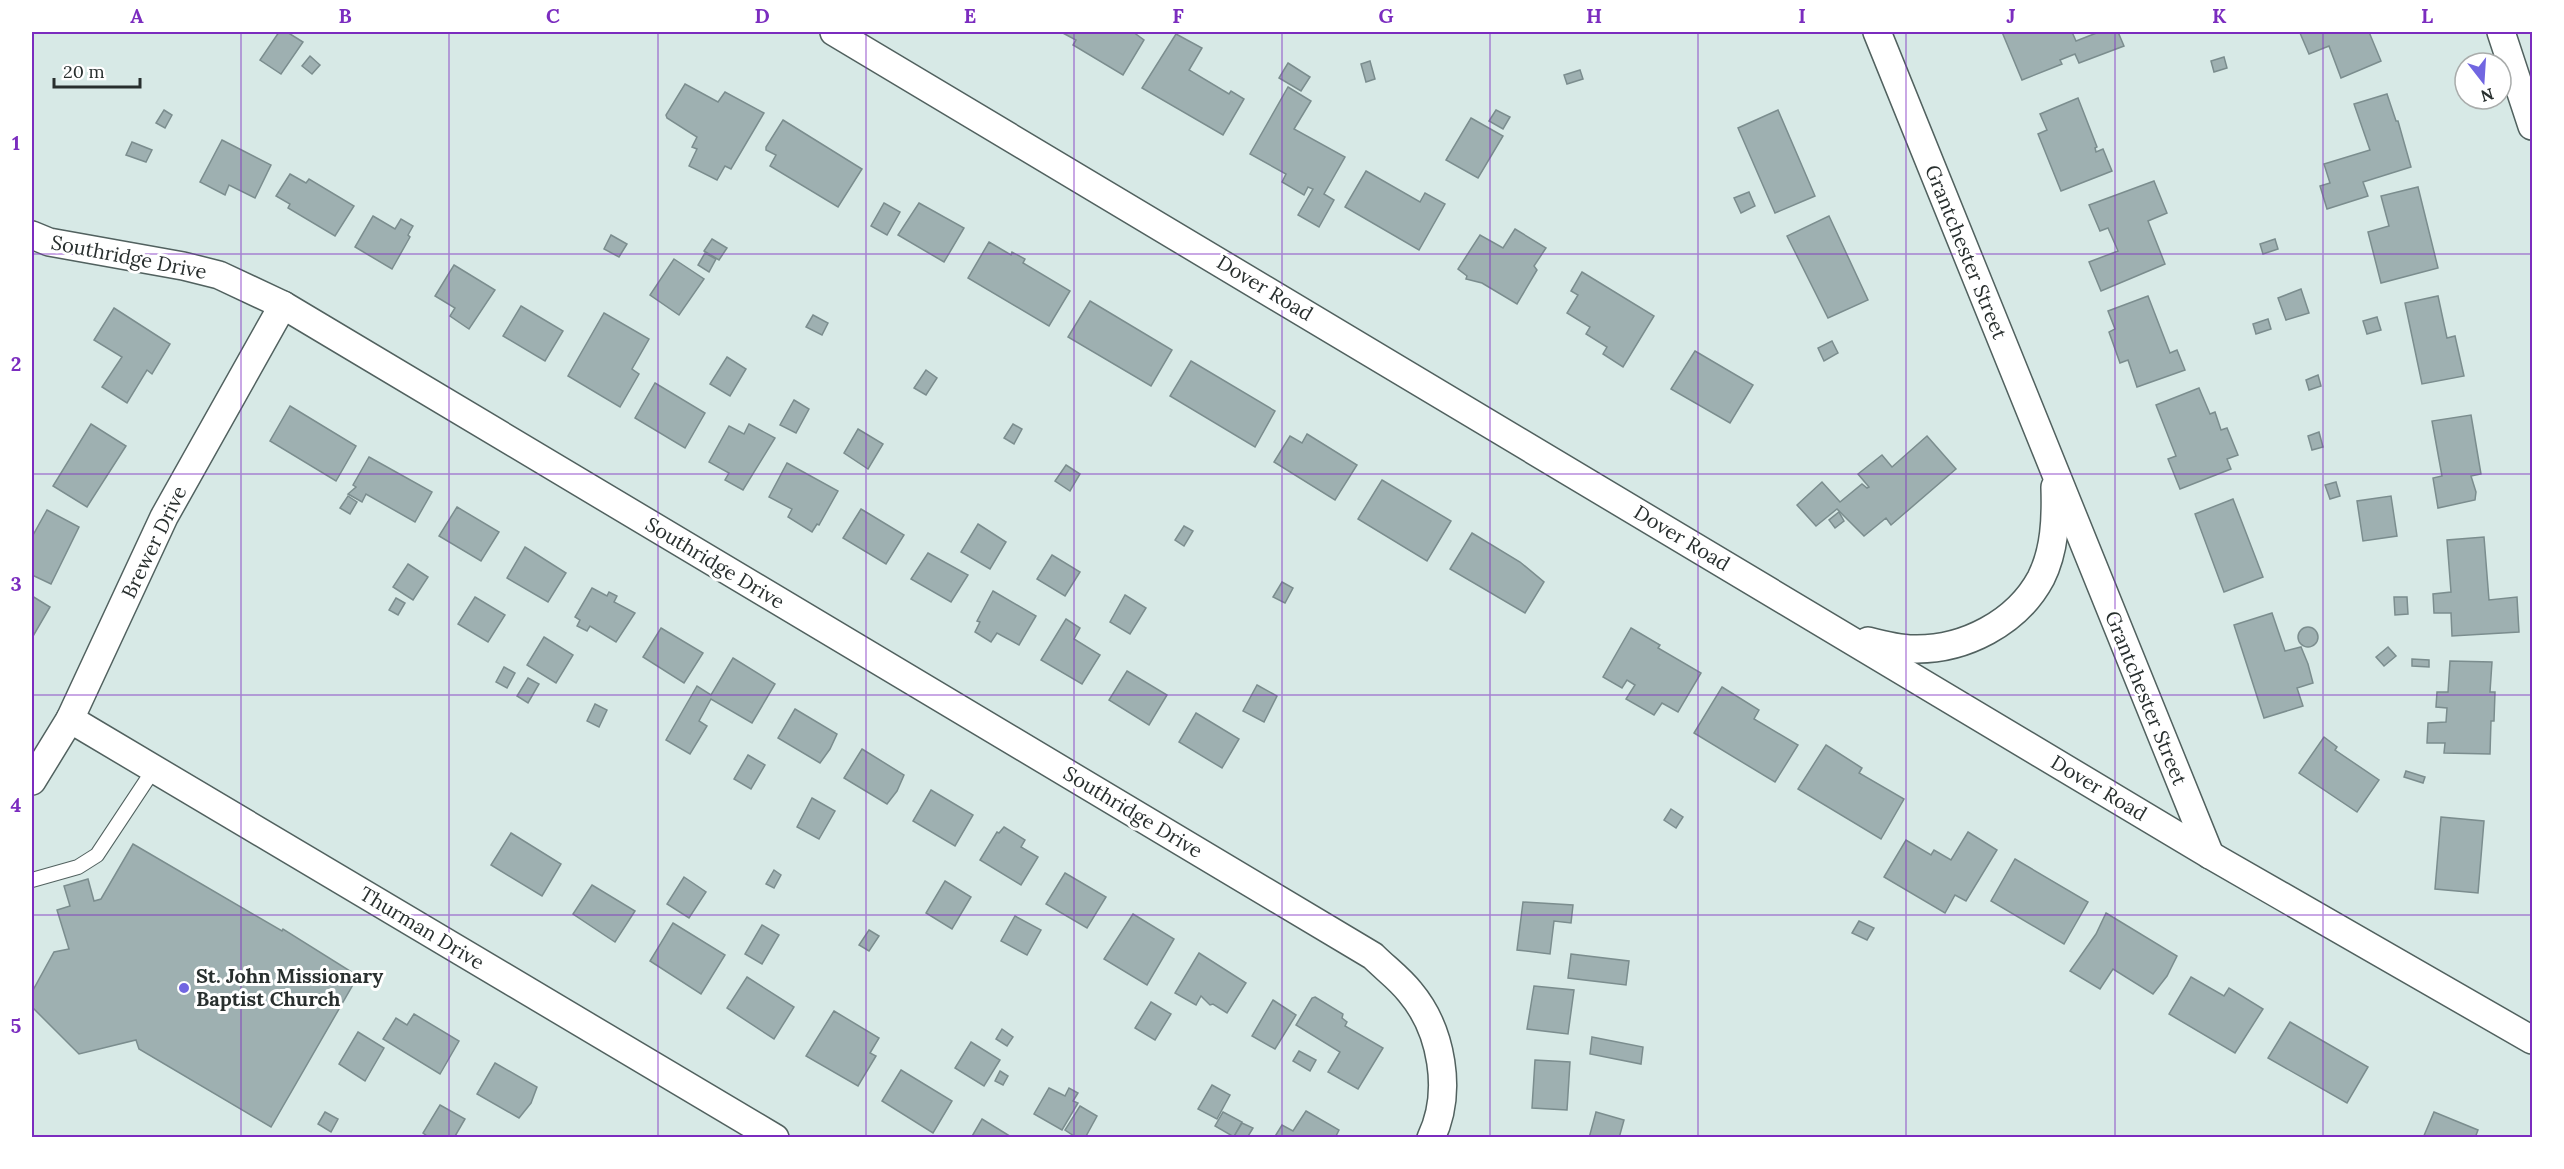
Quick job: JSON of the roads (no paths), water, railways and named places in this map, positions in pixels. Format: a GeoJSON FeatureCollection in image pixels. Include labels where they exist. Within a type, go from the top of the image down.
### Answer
{"type":"FeatureCollection","features":[{"type":"Feature","properties":{"kind":"street","name":"Dover Road"},"geometry":{"type":"LineString","coordinates":[[834,32],[2210,855],[2532,1040]]}},
{"type":"Feature","properties":{"kind":"street","name":"Grantchester Street"},"geometry":{"type":"LineString","coordinates":[[1877,32],[2210,855]]}},
{"type":"Feature","properties":{"kind":"street"},"geometry":{"type":"LineString","coordinates":[[2501,32],[2532,126]]}},
{"type":"Feature","properties":{"kind":"street","name":"Southridge Drive"},"geometry":{"type":"LineString","coordinates":[[32,235],[49,242],[183,266],[219,275],[283,305],[1373,956],[1411,992],[1431,1028],[1442,1067],[1441,1102],[1431,1137]]}},
{"type":"Feature","properties":{"kind":"street","name":"Brewer Drive"},"geometry":{"type":"LineString","coordinates":[[32,781],[70,719],[164,517],[283,305]]}},
{"type":"Feature","properties":{"kind":"street","name":"Grantchester Street"},"geometry":{"type":"LineString","coordinates":[[1847,636],[1896,647],[1938,648],[1966,640],[1994,628],[2021,605],[2041,578],[2053,542],[2056,516],[2054,473]]}},
{"type":"Feature","properties":{"kind":"street","name":"Thurman Drive"},"geometry":{"type":"LineString","coordinates":[[70,719],[775,1137]]}},
{"type":"Feature","properties":{"kind":"lane"},"geometry":{"type":"LineString","coordinates":[[32,880],[78,867],[97,855],[154,769]]}},
{"type":"Feature","properties":{"kind":"place","name":"St. John Missionary Baptist Church"},"geometry":{"type":"Point","coordinates":[184,988]}}]}
